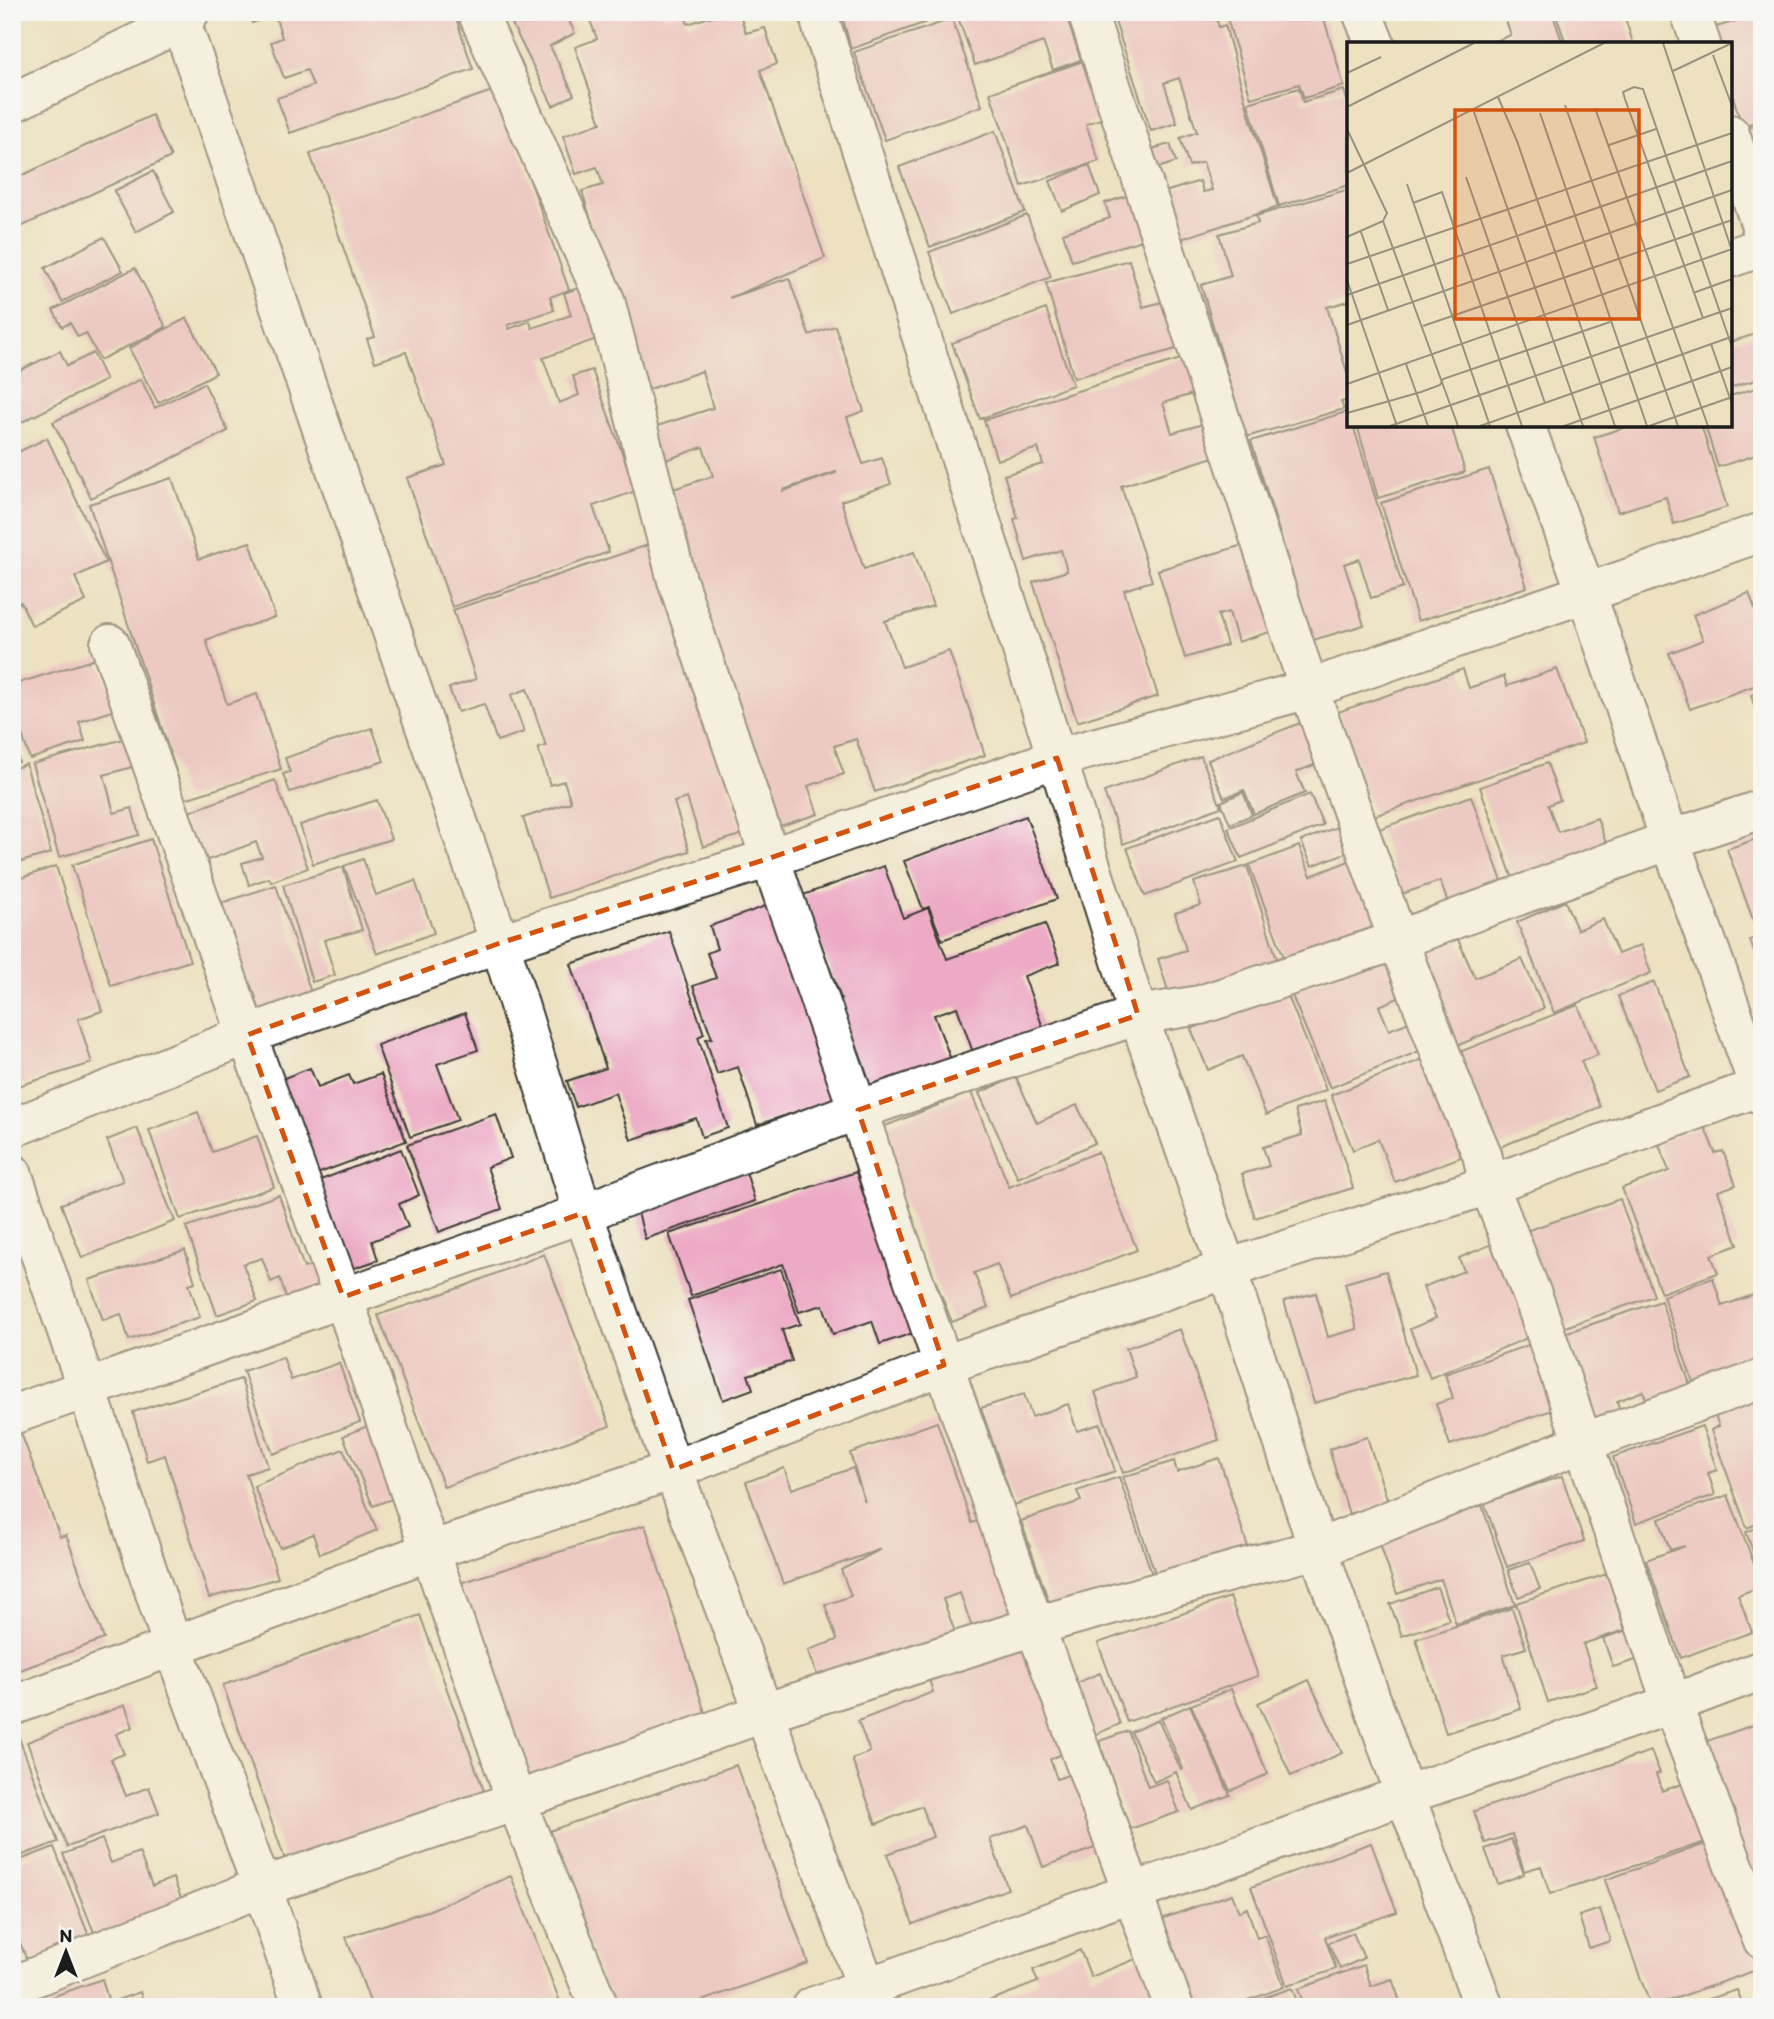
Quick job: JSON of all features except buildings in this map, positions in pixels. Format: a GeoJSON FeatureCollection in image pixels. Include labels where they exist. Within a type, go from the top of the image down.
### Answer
{"type":"FeatureCollection","features":[{"type":"Feature","properties":{"kind":"street"},"geometry":{"type":"LineString","coordinates":[[477,12],[605,300],[677,580],[769,858],[1035,1626],[1174,2007]]}},
{"type":"Feature","properties":{"kind":"street"},"geometry":{"type":"LineString","coordinates":[[1087,12],[1309,689],[1398,940],[1456,1094],[1482,1154],[1489,1185],[1536,1305],[1672,1704],[1762,1939]]}},
{"type":"Feature","properties":{"kind":"street"},"geometry":{"type":"LineString","coordinates":[[1362,12],[1374,42]]}},
{"type":"Feature","properties":{"kind":"street"},"geometry":{"type":"LineString","coordinates":[[1690,12],[1699,42]]}},
{"type":"Feature","properties":{"kind":"street"},"geometry":{"type":"LineString","coordinates":[[12,103],[185,17],[500,943],[583,1213],[673,1470],[870,1997]]}},
{"type":"Feature","properties":{"kind":"street"},"geometry":{"type":"LineString","coordinates":[[821,24],[1138,1015],[1227,1269],[1318,1549],[1484,2007]]}},
{"type":"Feature","properties":{"kind":"street"},"geometry":{"type":"LineString","coordinates":[[1732,140],[1762,229]]}},
{"type":"Feature","properties":{"kind":"street"},"geometry":{"type":"LineString","coordinates":[[1732,257],[1762,247]]}},
{"type":"Feature","properties":{"kind":"street"},"geometry":{"type":"LineString","coordinates":[[12,1706],[430,1551],[673,1470],[944,1365],[1227,1269],[1489,1185],[1761,1089],[1526,427]]}},
{"type":"Feature","properties":{"kind":"street"},"geometry":{"type":"LineString","coordinates":[[12,1128],[247,1035],[500,943],[769,858],[1057,758],[1309,689],[1762,532]]}},
{"type":"Feature","properties":{"kind":"street"},"geometry":{"type":"LineString","coordinates":[[110,644],[247,1035],[343,1297],[516,1801],[599,2007]]}},
{"type":"Feature","properties":{"kind":"street"},"geometry":{"type":"LineString","coordinates":[[12,1415],[583,1213],[858,1110],[1138,1015],[1200,1005],[1398,940],[1762,809]]}},
{"type":"Feature","properties":{"kind":"street"},"geometry":{"type":"LineString","coordinates":[[12,1173],[173,1647],[262,1887],[303,2007]]}},
{"type":"Feature","properties":{"kind":"street"},"geometry":{"type":"LineString","coordinates":[[12,1986],[262,1887],[763,1713],[1035,1626],[1318,1549],[1582,1443],[1762,1379]]}},
{"type":"Feature","properties":{"kind":"street"},"geometry":{"type":"LineString","coordinates":[[812,2007],[870,1997],[1133,1893],[1762,1670]]}},
{"type":"Feature","properties":{"kind":"highlighted area"},"geometry":{"type":"Polygon","coordinates":[[[1057,758],[1138,1015],[858,1110],[944,1365],[673,1470],[583,1213],[343,1297],[247,1035],[500,943],[770,858],[1057,758]]]}}]}
